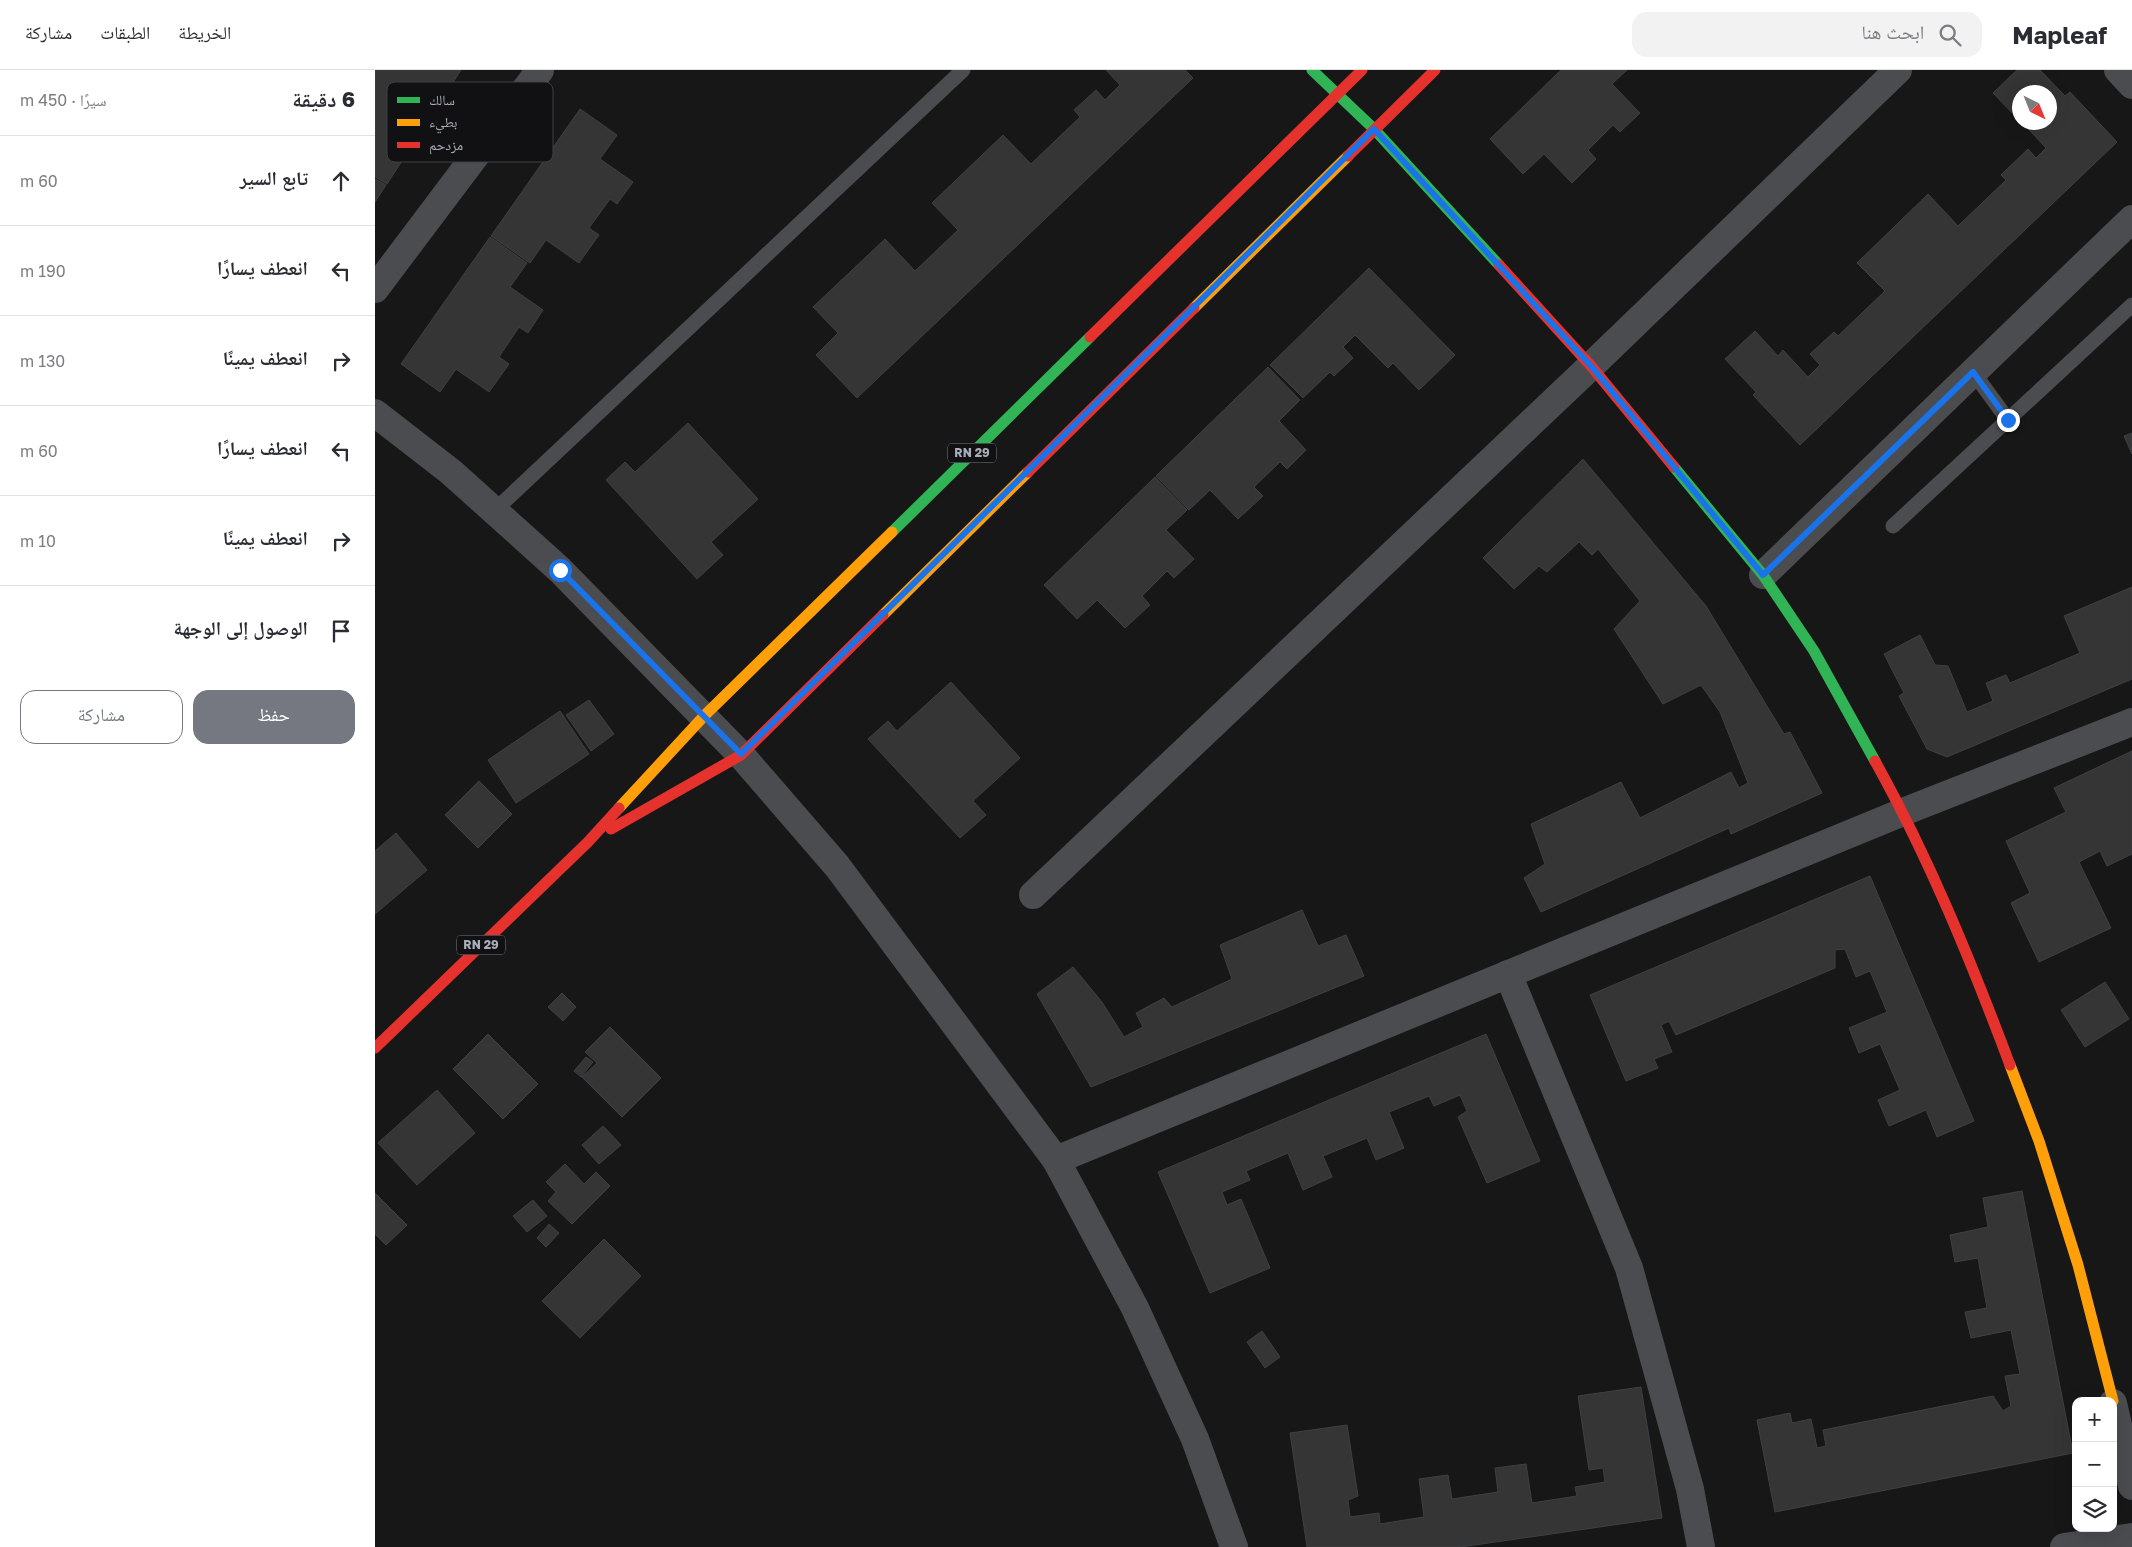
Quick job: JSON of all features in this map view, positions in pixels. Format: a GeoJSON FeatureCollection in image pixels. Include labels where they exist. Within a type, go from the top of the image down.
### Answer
{"type":"FeatureCollection","features":[{"type":"Feature","properties":{"kind":"main road"},"geometry":{"type":"LineString","coordinates":[[1312,70],[1336,95],[1374,129],[1591,366],[1763,575],[1814,652],[1903,812],[1974,969],[2039,1140],[2078,1265],[2112,1397]]}},
{"type":"Feature","properties":{"kind":"main road","name":"RN 29"},"geometry":{"type":"LineString","coordinates":[[375,1048],[588,842],[704,716],[1362,70]]}},
{"type":"Feature","properties":{"kind":"main road","name":"RN 29"},"geometry":{"type":"LineString","coordinates":[[588,842],[741,754],[1435,70]]}},
{"type":"Feature","properties":{"kind":"street"},"geometry":{"type":"LineString","coordinates":[[531,82],[540,70]]}},
{"type":"Feature","properties":{"kind":"street"},"geometry":{"type":"LineString","coordinates":[[1033,895],[1591,366],[1898,70]]}},
{"type":"Feature","properties":{"kind":"street"},"geometry":{"type":"LineString","coordinates":[[2118,70],[2132,85]]}},
{"type":"Feature","properties":{"kind":"street"},"geometry":{"type":"LineString","coordinates":[[375,289],[471,162]]}},
{"type":"Feature","properties":{"kind":"street"},"geometry":{"type":"LineString","coordinates":[[1763,575],[2132,219]]}},
{"type":"Feature","properties":{"kind":"street"},"geometry":{"type":"LineString","coordinates":[[375,413],[451,472],[560,570],[741,754],[837,866],[1056,1160],[1135,1308],[1191,1430],[1234,1547]]}},
{"type":"Feature","properties":{"kind":"street"},"geometry":{"type":"LineString","coordinates":[[1056,1160],[1903,812],[2132,722]]}},
{"type":"Feature","properties":{"kind":"street"},"geometry":{"type":"LineString","coordinates":[[1508,974],[1629,1268],[1680,1452],[1701,1547]]}},
{"type":"Feature","properties":{"kind":"street"},"geometry":{"type":"LineString","coordinates":[[2117,1420],[2132,1486]]}},
{"type":"Feature","properties":{"kind":"street"},"geometry":{"type":"LineString","coordinates":[[2064,1547],[2132,1537]]}},
{"type":"Feature","properties":{"kind":"lane"},"geometry":{"type":"LineString","coordinates":[[494,511],[963,70]]}},
{"type":"Feature","properties":{"kind":"lane"},"geometry":{"type":"LineString","coordinates":[[1893,526],[2132,305]]}},
{"type":"Feature","properties":{"kind":"lane"},"geometry":{"type":"LineString","coordinates":[[1973,372],[2008,420]]}},
{"type":"Feature","properties":{"kind":"building"},"geometry":{"type":"Polygon","coordinates":[[[375,70],[461,70],[453,82],[387,82],[387,162],[401,162],[387,184],[375,177],[375,70]]]}},
{"type":"Feature","properties":{"kind":"building"},"geometry":{"type":"Polygon","coordinates":[[[1106,70],[1185,70],[1193,78],[857,398],[816,355],[838,333],[813,307],[885,239],[915,271],[958,230],[932,203],[1003,135],[1031,164],[1080,117],[1074,110],[1096,90],[1105,100],[1120,85],[1106,70]]]}},
{"type":"Feature","properties":{"kind":"building"},"geometry":{"type":"Polygon","coordinates":[[[1561,70],[1627,70],[1612,84],[1640,113],[1620,132],[1613,125],[1588,150],[1596,159],[1572,183],[1544,154],[1523,174],[1490,139],[1561,70]]]}},
{"type":"Feature","properties":{"kind":"building"},"geometry":{"type":"Polygon","coordinates":[[[2017,70],[2040,70],[2054,85],[2012,85],[2012,113],[1993,93],[2017,70]]]}},
{"type":"Feature","properties":{"kind":"building"},"geometry":{"type":"Polygon","coordinates":[[[2057,88],[2065,96],[2070,92],[2117,142],[1800,445],[1753,395],[1756,392],[1725,359],[1755,331],[1778,356],[1783,350],[1808,377],[1820,365],[1810,354],[1834,332],[1838,336],[1885,291],[1857,263],[1928,194],[1958,226],[2006,180],[2001,175],[2028,149],[2036,158],[2046,148],[2029,130],[2057,130],[2057,88]]]}},
{"type":"Feature","properties":{"kind":"building"},"geometry":{"type":"Polygon","coordinates":[[[580,109],[617,135],[600,159],[633,182],[617,204],[610,199],[589,228],[599,235],[579,263],[546,240],[530,263],[491,236],[543,162],[553,162],[553,148],[580,109]]]}},
{"type":"Feature","properties":{"kind":"building"},"geometry":{"type":"Polygon","coordinates":[[[375,179],[386,185],[375,202],[375,179]]]}},
{"type":"Feature","properties":{"kind":"building"},"geometry":{"type":"Polygon","coordinates":[[[490,237],[527,263],[510,287],[543,310],[528,333],[519,327],[499,357],[509,364],[489,392],[456,369],[440,392],[401,364],[490,237]]]}},
{"type":"Feature","properties":{"kind":"building"},"geometry":{"type":"Polygon","coordinates":[[[1369,268],[1455,355],[1419,390],[1393,363],[1388,368],[1355,335],[1343,347],[1353,358],[1334,376],[1330,372],[1303,398],[1270,365],[1369,268]]]}},
{"type":"Feature","properties":{"kind":"building"},"geometry":{"type":"Polygon","coordinates":[[[1268,367],[1300,400],[1279,421],[1306,450],[1287,469],[1280,462],[1254,487],[1263,496],[1238,519],[1210,490],[1189,510],[1156,476],[1268,367]]]}},
{"type":"Feature","properties":{"kind":"building"},"geometry":{"type":"Polygon","coordinates":[[[688,423],[758,499],[711,542],[723,555],[697,579],[606,480],[625,462],[635,472],[688,423]]]}},
{"type":"Feature","properties":{"kind":"building"},"geometry":{"type":"Polygon","coordinates":[[[2132,433],[2132,454],[2124,436],[2132,433]]]}},
{"type":"Feature","properties":{"kind":"building"},"geometry":{"type":"Polygon","coordinates":[[[1583,459],[1706,606],[1784,734],[1790,732],[1822,793],[1731,834],[1729,828],[1541,912],[1524,878],[1545,864],[1531,824],[1621,782],[1640,818],[1731,772],[1739,788],[1748,783],[1720,712],[1701,685],[1663,704],[1614,629],[1640,601],[1598,549],[1592,555],[1579,542],[1547,572],[1539,566],[1514,589],[1483,558],[1583,459]]]}},
{"type":"Feature","properties":{"kind":"building"},"geometry":{"type":"Polygon","coordinates":[[[1155,477],[1187,510],[1166,530],[1194,559],[1174,578],[1167,571],[1142,596],[1150,605],[1125,628],[1097,600],[1077,619],[1044,585],[1155,477]]]}},
{"type":"Feature","properties":{"kind":"building"},"geometry":{"type":"Polygon","coordinates":[[[2132,587],[2132,679],[1947,757],[1927,749],[1899,696],[1904,693],[1884,654],[1920,635],[1935,665],[1948,666],[1967,712],[1993,701],[1986,683],[2006,675],[2010,683],[2080,653],[2064,616],[2132,587]]]}},
{"type":"Feature","properties":{"kind":"building"},"geometry":{"type":"Polygon","coordinates":[[[951,682],[1020,758],[973,801],[986,815],[960,838],[868,739],[888,721],[897,731],[951,682]]]}},
{"type":"Feature","properties":{"kind":"building"},"geometry":{"type":"Polygon","coordinates":[[[589,700],[614,734],[591,751],[566,715],[589,700]]]}},
{"type":"Feature","properties":{"kind":"building"},"geometry":{"type":"Polygon","coordinates":[[[560,711],[589,754],[516,803],[488,760],[560,711]]]}},
{"type":"Feature","properties":{"kind":"building"},"geometry":{"type":"Polygon","coordinates":[[[2132,751],[2132,854],[2107,866],[2100,851],[2079,862],[2111,928],[2039,962],[2011,903],[2030,893],[2006,841],[2066,812],[2054,788],[2132,751]]]}},
{"type":"Feature","properties":{"kind":"building"},"geometry":{"type":"Polygon","coordinates":[[[479,781],[512,814],[478,848],[445,815],[479,781]]]}},
{"type":"Feature","properties":{"kind":"building"},"geometry":{"type":"Polygon","coordinates":[[[396,833],[427,870],[375,914],[375,851],[396,833]]]}},
{"type":"Feature","properties":{"kind":"building"},"geometry":{"type":"Polygon","coordinates":[[[1870,876],[1974,1121],[1937,1137],[1926,1110],[1889,1126],[1878,1100],[1900,1090],[1880,1044],[1859,1053],[1849,1028],[1887,1012],[1870,971],[1856,977],[1845,949],[1835,950],[1835,968],[1676,1035],[1669,1021],[1661,1025],[1672,1052],[1654,1059],[1658,1068],[1626,1081],[1590,995],[1870,876]]]}},
{"type":"Feature","properties":{"kind":"building"},"geometry":{"type":"Polygon","coordinates":[[[1302,910],[1318,946],[1346,935],[1364,976],[1091,1087],[1037,994],[1073,967],[1102,1002],[1124,1037],[1143,1027],[1136,1013],[1164,998],[1172,1007],[1232,979],[1220,945],[1302,910]]]}},
{"type":"Feature","properties":{"kind":"building"},"geometry":{"type":"Polygon","coordinates":[[[2105,982],[2129,1019],[2085,1047],[2061,1010],[2105,982]]]}},
{"type":"Feature","properties":{"kind":"building"},"geometry":{"type":"Polygon","coordinates":[[[562,993],[576,1007],[563,1021],[548,1007],[562,993]]]}},
{"type":"Feature","properties":{"kind":"building"},"geometry":{"type":"Polygon","coordinates":[[[610,1027],[661,1078],[622,1117],[582,1077],[597,1063],[585,1052],[610,1027]]]}},
{"type":"Feature","properties":{"kind":"building"},"geometry":{"type":"Polygon","coordinates":[[[488,1034],[538,1084],[503,1119],[453,1069],[488,1034]]]}},
{"type":"Feature","properties":{"kind":"building"},"geometry":{"type":"Polygon","coordinates":[[[1486,1034],[1540,1161],[1487,1183],[1458,1117],[1467,1111],[1460,1095],[1434,1106],[1429,1096],[1389,1112],[1404,1148],[1376,1160],[1367,1138],[1323,1156],[1332,1177],[1303,1190],[1288,1153],[1246,1171],[1250,1180],[1222,1192],[1227,1205],[1241,1199],[1270,1268],[1210,1293],[1158,1172],[1486,1034]]]}},
{"type":"Feature","properties":{"kind":"building"},"geometry":{"type":"Polygon","coordinates":[[[586,1057],[593,1062],[581,1077],[574,1071],[586,1057]]]}},
{"type":"Feature","properties":{"kind":"building"},"geometry":{"type":"Polygon","coordinates":[[[437,1090],[475,1133],[417,1185],[378,1143],[437,1090]]]}},
{"type":"Feature","properties":{"kind":"building"},"geometry":{"type":"Polygon","coordinates":[[[603,1126],[621,1145],[599,1164],[582,1145],[603,1126]]]}},
{"type":"Feature","properties":{"kind":"building"},"geometry":{"type":"Polygon","coordinates":[[[565,1164],[584,1184],[596,1172],[610,1186],[572,1224],[548,1201],[556,1192],[546,1182],[565,1164]]]}},
{"type":"Feature","properties":{"kind":"building"},"geometry":{"type":"Polygon","coordinates":[[[2022,1191],[2072,1453],[1775,1512],[1757,1420],[1790,1413],[1792,1423],[1811,1419],[1817,1448],[1826,1446],[1823,1430],[1993,1396],[2003,1411],[2011,1406],[2005,1376],[2020,1374],[2011,1330],[1971,1338],[1965,1312],[1987,1308],[1978,1258],[1955,1262],[1950,1235],[1988,1227],[1983,1198],[2022,1191]]]}},
{"type":"Feature","properties":{"kind":"building"},"geometry":{"type":"Polygon","coordinates":[[[375,1193],[407,1225],[386,1245],[375,1234],[375,1193]]]}},
{"type":"Feature","properties":{"kind":"building"},"geometry":{"type":"Polygon","coordinates":[[[533,1200],[547,1216],[527,1232],[513,1216],[533,1200]]]}},
{"type":"Feature","properties":{"kind":"building"},"geometry":{"type":"Polygon","coordinates":[[[549,1224],[559,1233],[546,1247],[537,1238],[549,1224]]]}},
{"type":"Feature","properties":{"kind":"building"},"geometry":{"type":"Polygon","coordinates":[[[604,1239],[641,1276],[580,1338],[542,1301],[604,1239]]]}},
{"type":"Feature","properties":{"kind":"building"},"geometry":{"type":"Polygon","coordinates":[[[1262,1331],[1280,1357],[1265,1368],[1247,1342],[1262,1331]]]}},
{"type":"Feature","properties":{"kind":"building"},"geometry":{"type":"Polygon","coordinates":[[[1641,1387],[1662,1518],[1461,1547],[1307,1547],[1290,1433],[1347,1425],[1358,1496],[1348,1500],[1350,1517],[1379,1513],[1380,1524],[1424,1517],[1419,1479],[1448,1475],[1452,1499],[1498,1492],[1495,1468],[1526,1464],[1532,1503],[1577,1496],[1575,1487],[1605,1482],[1603,1468],[1589,1470],[1578,1396],[1641,1387]]]}},
{"type":"Feature","properties":{"kind":"traffic: fast"},"geometry":{"type":"LineString","coordinates":[[1312,70],[1374,129],[1499,265]]}},
{"type":"Feature","properties":{"kind":"traffic: fast"},"geometry":{"type":"LineString","coordinates":[[892,532],[1090,337]]}},
{"type":"Feature","properties":{"kind":"traffic: fast"},"geometry":{"type":"LineString","coordinates":[[1674,467],[1763,575],[1814,651],[1875,761]]}},
{"type":"Feature","properties":{"kind":"traffic: slow"},"geometry":{"type":"LineString","coordinates":[[1194,308],[1348,156]]}},
{"type":"Feature","properties":{"kind":"traffic: slow"},"geometry":{"type":"LineString","coordinates":[[883,615],[1028,472]]}},
{"type":"Feature","properties":{"kind":"traffic: slow"},"geometry":{"type":"LineString","coordinates":[[619,808],[704,716],[892,532]]}},
{"type":"Feature","properties":{"kind":"traffic: slow"},"geometry":{"type":"LineString","coordinates":[[2010,1065],[2039,1141],[2078,1265],[2112,1397]]}},
{"type":"Feature","properties":{"kind":"traffic: jam"},"geometry":{"type":"LineString","coordinates":[[1090,337],[1362,70]]}},
{"type":"Feature","properties":{"kind":"traffic: jam"},"geometry":{"type":"LineString","coordinates":[[1348,156],[1435,70]]}},
{"type":"Feature","properties":{"kind":"traffic: jam"},"geometry":{"type":"LineString","coordinates":[[1499,265],[1591,366],[1674,467]]}},
{"type":"Feature","properties":{"kind":"traffic: jam"},"geometry":{"type":"LineString","coordinates":[[1028,472],[1194,308]]}},
{"type":"Feature","properties":{"kind":"traffic: jam"},"geometry":{"type":"LineString","coordinates":[[611,829],[741,755],[883,615]]}},
{"type":"Feature","properties":{"kind":"traffic: jam"},"geometry":{"type":"LineString","coordinates":[[1875,761],[1895,798],[1948,910],[2010,1065]]}},
{"type":"Feature","properties":{"kind":"traffic: jam"},"geometry":{"type":"LineString","coordinates":[[375,1048],[588,842],[619,808]]}},
{"type":"Feature","properties":{"kind":"route"},"geometry":{"type":"LineString","coordinates":[[560,570],[741,754],[1374,129],[1591,366],[1763,575],[1973,372],[2008,420]]}}]}
